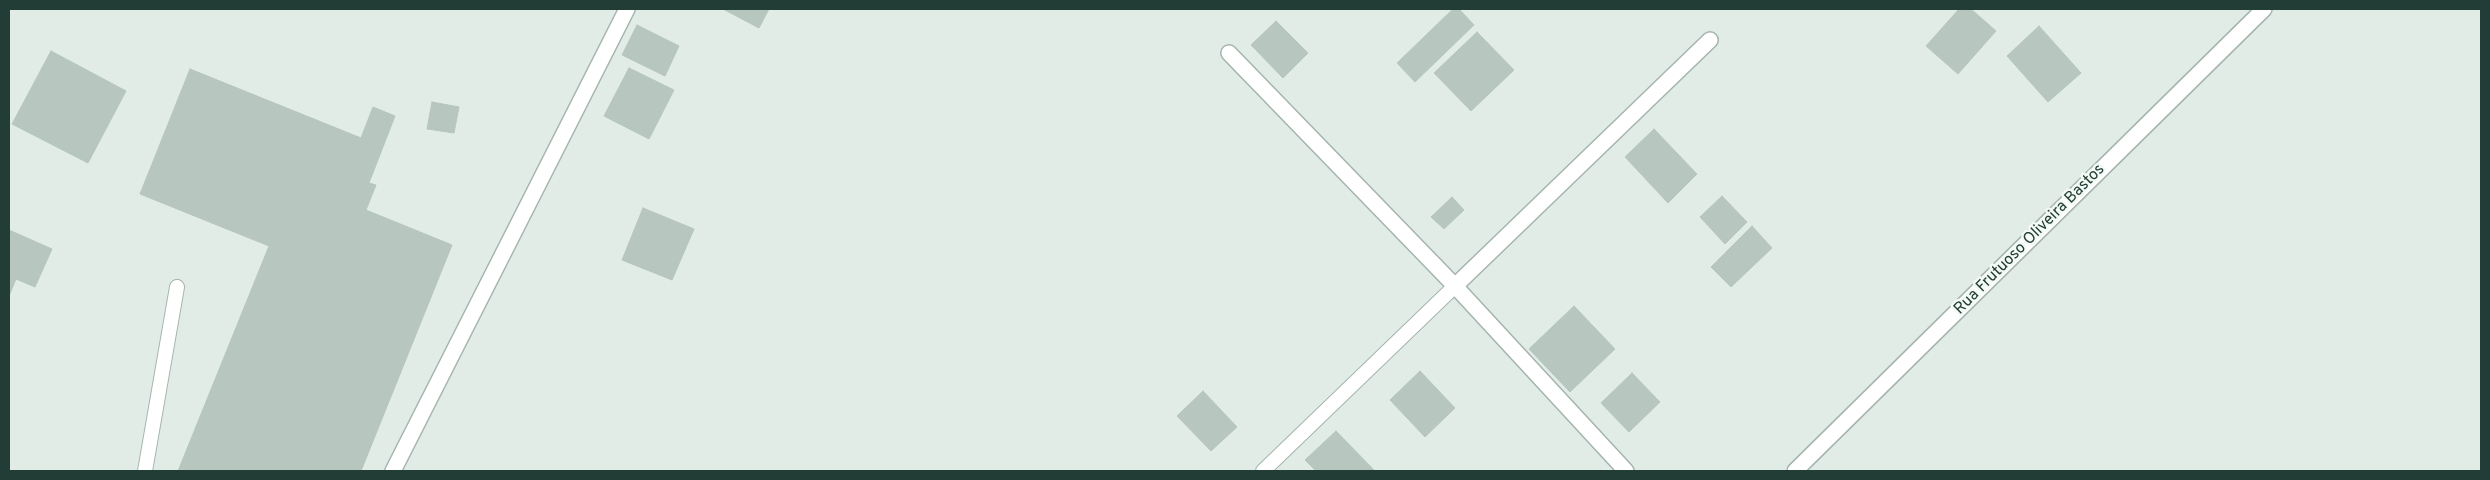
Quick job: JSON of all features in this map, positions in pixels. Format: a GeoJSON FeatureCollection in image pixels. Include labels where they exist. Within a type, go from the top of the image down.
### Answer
{"type":"FeatureCollection","features":[{"type":"Feature","properties":{"kind":"street"},"geometry":{"type":"LineString","coordinates":[[393,471],[627,9]]}},
{"type":"Feature","properties":{"kind":"street","name":"Rua Frutuoso Oliveira Bastos"},"geometry":{"type":"LineString","coordinates":[[1795,471],[2264,9]]}},
{"type":"Feature","properties":{"kind":"street"},"geometry":{"type":"LineString","coordinates":[[1455,286],[1710,40]]}},
{"type":"Feature","properties":{"kind":"street"},"geometry":{"type":"LineString","coordinates":[[1229,53],[1455,286],[1626,471]]}},
{"type":"Feature","properties":{"kind":"lane"},"geometry":{"type":"LineString","coordinates":[[1263,471],[1455,286]]}},
{"type":"Feature","properties":{"kind":"lane"},"geometry":{"type":"LineString","coordinates":[[145,471],[177,287]]}},
{"type":"Feature","properties":{"kind":"building"},"geometry":{"type":"Polygon","coordinates":[[[723,9],[769,9],[759,28],[723,9]]]}},
{"type":"Feature","properties":{"kind":"building"},"geometry":{"type":"Polygon","coordinates":[[[1453,9],[1459,9],[1474,25],[1415,82],[1397,63],[1453,9]]]}},
{"type":"Feature","properties":{"kind":"building"},"geometry":{"type":"Polygon","coordinates":[[[1959,9],[1971,9],[1996,31],[1958,74],[1926,46],[1959,9]]]}},
{"type":"Feature","properties":{"kind":"building"},"geometry":{"type":"Polygon","coordinates":[[[1276,21],[1308,53],[1283,78],[1251,45],[1276,21]]]}},
{"type":"Feature","properties":{"kind":"building"},"geometry":{"type":"Polygon","coordinates":[[[637,25],[679,46],[665,76],[622,55],[637,25]]]}},
{"type":"Feature","properties":{"kind":"building"},"geometry":{"type":"Polygon","coordinates":[[[2039,26],[2081,73],[2048,102],[2007,56],[2039,26]]]}},
{"type":"Feature","properties":{"kind":"building"},"geometry":{"type":"Polygon","coordinates":[[[1477,32],[1514,70],[1471,111],[1434,73],[1477,32]]]}},
{"type":"Feature","properties":{"kind":"building"},"geometry":{"type":"Polygon","coordinates":[[[51,51],[126,91],[88,163],[12,124],[51,51]]]}},
{"type":"Feature","properties":{"kind":"building"},"geometry":{"type":"Polygon","coordinates":[[[629,68],[674,90],[649,139],[604,116],[629,68]]]}},
{"type":"Feature","properties":{"kind":"building"},"geometry":{"type":"Polygon","coordinates":[[[190,69],[361,138],[373,107],[395,116],[369,183],[376,185],[366,210],[452,245],[361,471],[178,471],[269,246],[140,194],[190,69]]]}},
{"type":"Feature","properties":{"kind":"building"},"geometry":{"type":"Polygon","coordinates":[[[432,102],[459,107],[454,133],[427,129],[432,102]]]}},
{"type":"Feature","properties":{"kind":"building"},"geometry":{"type":"Polygon","coordinates":[[[1654,129],[1697,174],[1668,203],[1625,157],[1654,129]]]}},
{"type":"Feature","properties":{"kind":"building"},"geometry":{"type":"Polygon","coordinates":[[[1722,196],[1747,222],[1725,244],[1700,217],[1722,196]]]}},
{"type":"Feature","properties":{"kind":"building"},"geometry":{"type":"Polygon","coordinates":[[[1452,197],[1464,210],[1444,229],[1431,217],[1452,197]]]}},
{"type":"Feature","properties":{"kind":"building"},"geometry":{"type":"Polygon","coordinates":[[[643,208],[694,229],[672,280],[622,260],[643,208]]]}},
{"type":"Feature","properties":{"kind":"building"},"geometry":{"type":"Polygon","coordinates":[[[1752,226],[1772,248],[1731,287],[1711,267],[1752,226]]]}},
{"type":"Feature","properties":{"kind":"building"},"geometry":{"type":"Polygon","coordinates":[[[9,230],[52,249],[35,287],[16,279],[9,296],[9,230]]]}},
{"type":"Feature","properties":{"kind":"building"},"geometry":{"type":"Polygon","coordinates":[[[1574,306],[1615,349],[1570,392],[1529,349],[1574,306]]]}},
{"type":"Feature","properties":{"kind":"building"},"geometry":{"type":"Polygon","coordinates":[[[1420,371],[1455,408],[1425,437],[1390,400],[1420,371]]]}},
{"type":"Feature","properties":{"kind":"building"},"geometry":{"type":"Polygon","coordinates":[[[1632,373],[1660,402],[1629,432],[1601,403],[1632,373]]]}},
{"type":"Feature","properties":{"kind":"building"},"geometry":{"type":"Polygon","coordinates":[[[1203,391],[1237,427],[1211,451],[1177,416],[1203,391]]]}},
{"type":"Feature","properties":{"kind":"building"},"geometry":{"type":"Polygon","coordinates":[[[1336,431],[1375,471],[1316,471],[1305,460],[1336,431]]]}}]}
